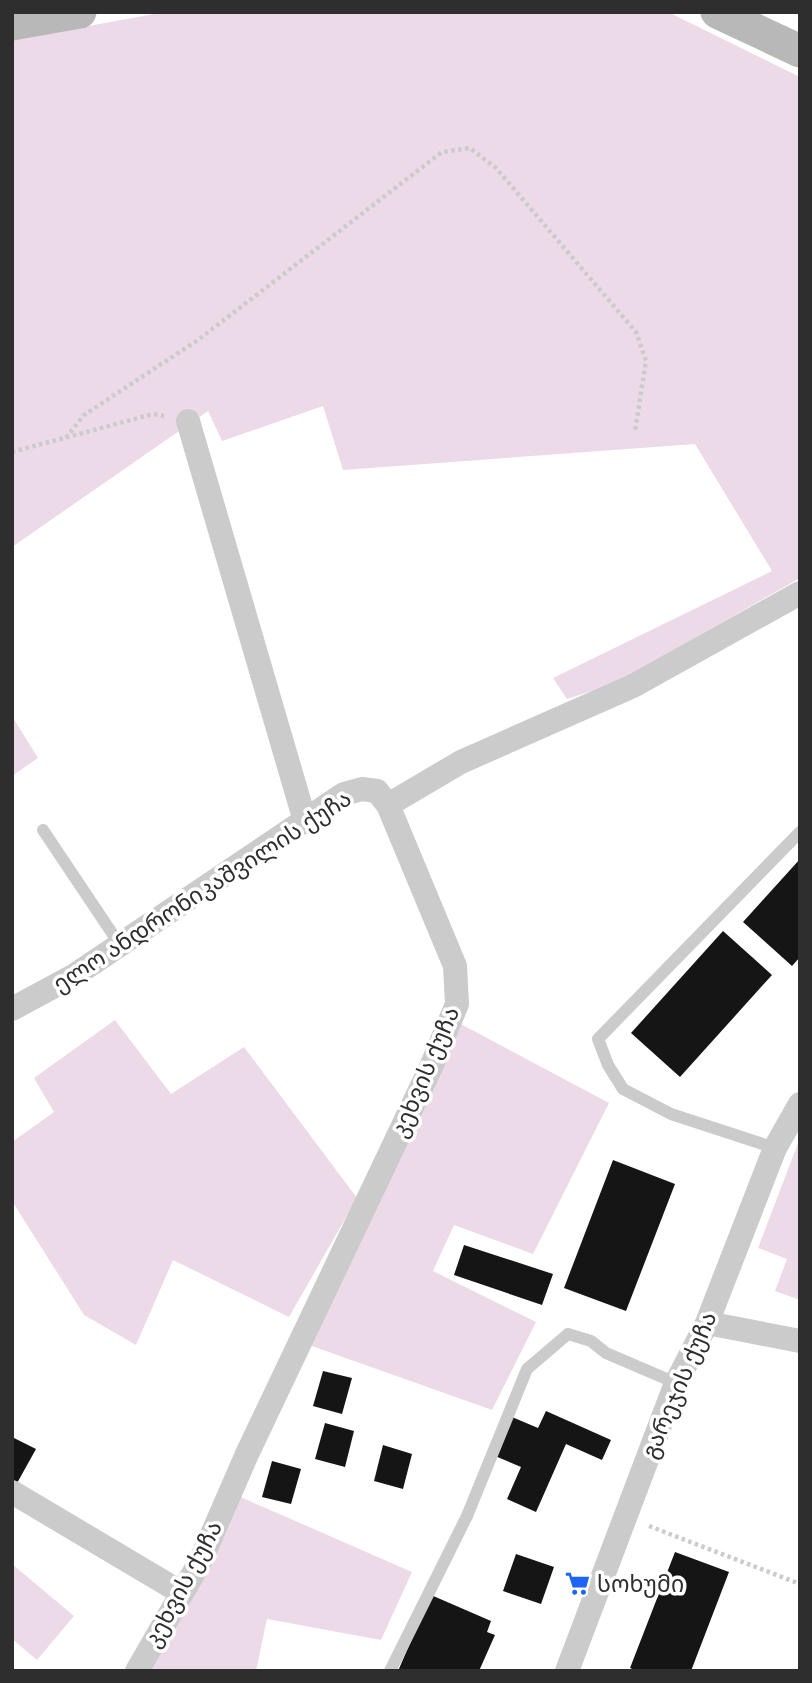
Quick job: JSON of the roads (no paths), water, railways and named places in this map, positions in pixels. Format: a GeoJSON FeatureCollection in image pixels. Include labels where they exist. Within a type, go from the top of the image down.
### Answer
{"type":"FeatureCollection","features":[{"type":"Feature","properties":{"kind":"main road"},"geometry":{"type":"LineString","coordinates":[[12,24],[80,12]]}},
{"type":"Feature","properties":{"kind":"main road"},"geometry":{"type":"LineString","coordinates":[[717,12],[800,51]]}},
{"type":"Feature","properties":{"kind":"street"},"geometry":{"type":"LineString","coordinates":[[188,421],[305,821]]}},
{"type":"Feature","properties":{"kind":"street"},"geometry":{"type":"LineString","coordinates":[[388,805],[461,762],[633,686],[800,593]]}},
{"type":"Feature","properties":{"kind":"street","name":"ელო ანდრონიკაშვილის ქუჩა"},"geometry":{"type":"LineString","coordinates":[[12,1009],[75,975],[344,794],[362,789],[376,791],[388,805]]}},
{"type":"Feature","properties":{"kind":"street","name":"კეხვის ქუჩა"},"geometry":{"type":"LineString","coordinates":[[137,1671],[200,1562],[247,1454],[404,1124],[457,1004],[455,966],[388,805]]}},
{"type":"Feature","properties":{"kind":"street","name":"გარეჯის ქუჩა"},"geometry":{"type":"LineString","coordinates":[[567,1671],[676,1383],[707,1323],[775,1148],[800,1104]]}},
{"type":"Feature","properties":{"kind":"street"},"geometry":{"type":"LineString","coordinates":[[707,1323],[800,1341]]}},
{"type":"Feature","properties":{"kind":"street"},"geometry":{"type":"LineString","coordinates":[[12,1492],[182,1593]]}},
{"type":"Feature","properties":{"kind":"lane"},"geometry":{"type":"LineString","coordinates":[[43,830],[120,945]]}},
{"type":"Feature","properties":{"kind":"lane"},"geometry":{"type":"LineString","coordinates":[[775,1148],[671,1114],[623,1089],[608,1065],[598,1039],[800,832]]}},
{"type":"Feature","properties":{"kind":"lane"},"geometry":{"type":"LineString","coordinates":[[390,1671],[467,1516],[527,1369],[568,1334],[591,1341],[606,1353],[676,1383]]}},
{"type":"Feature","properties":{"kind":"place","name":"სოხუმი"},"geometry":{"type":"Point","coordinates":[577,1584]}}]}
